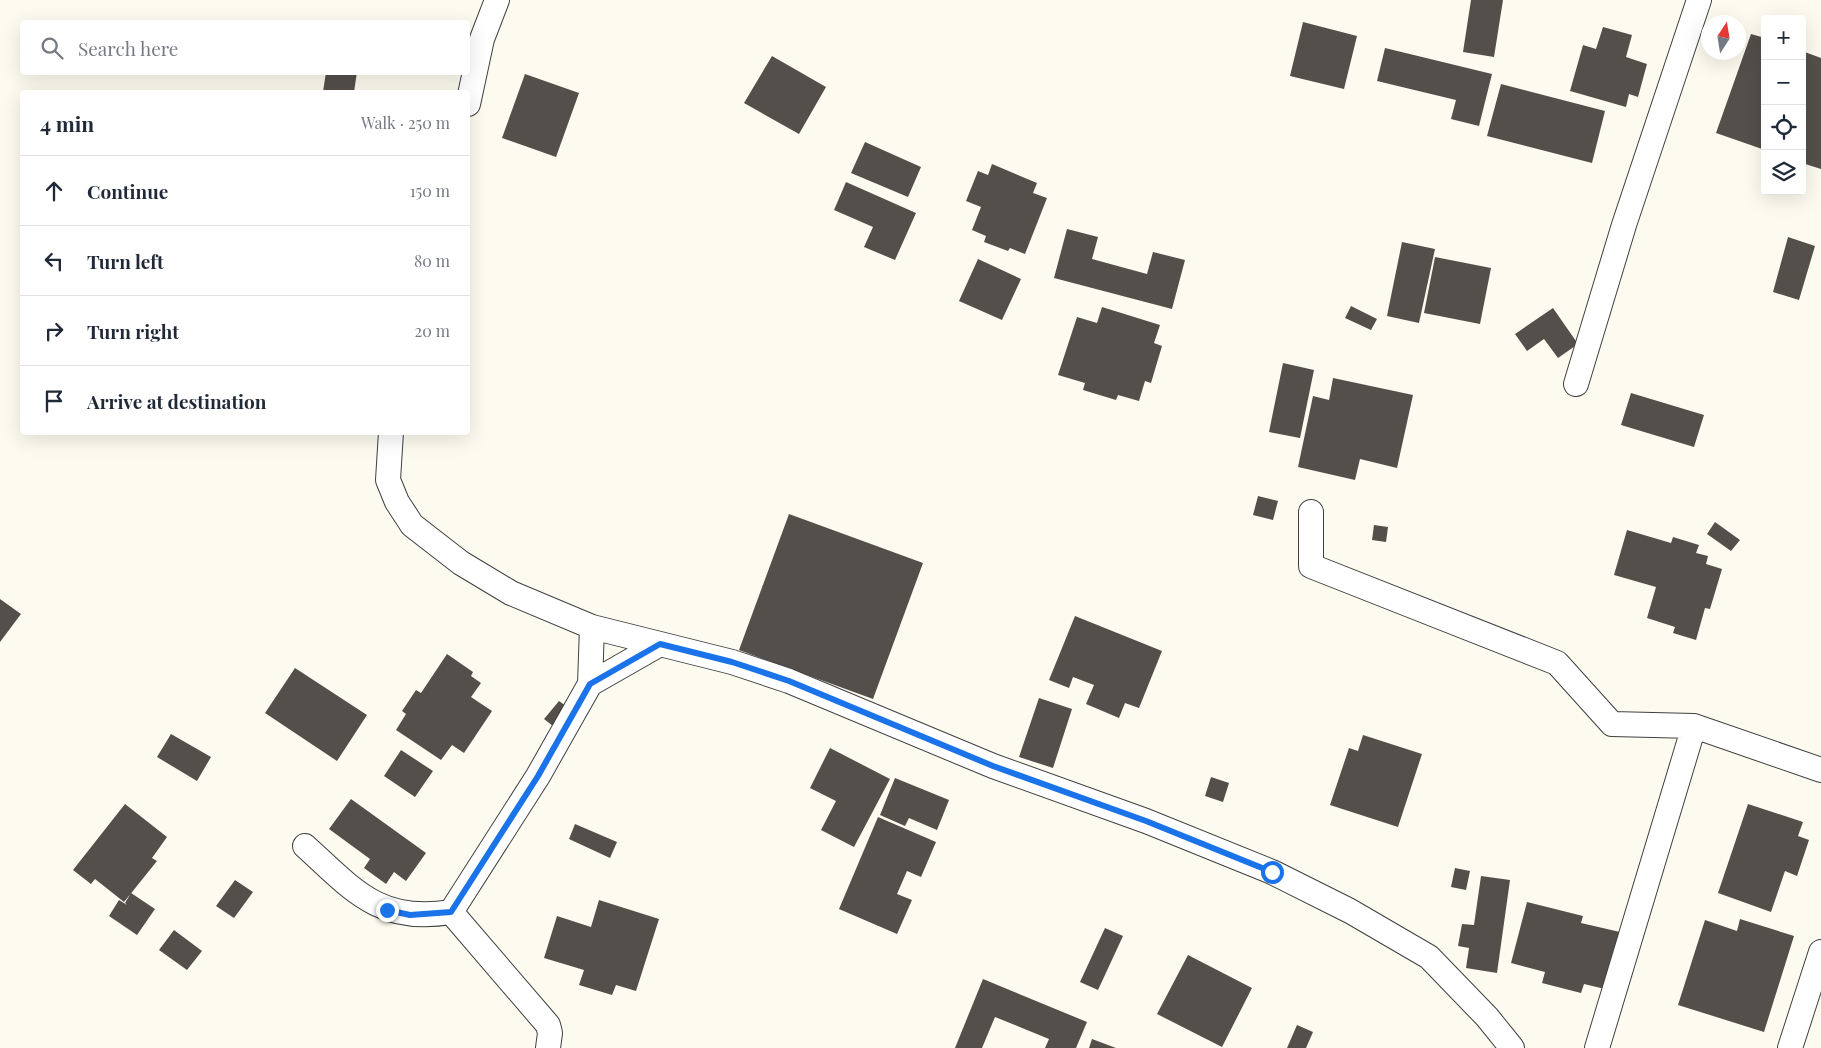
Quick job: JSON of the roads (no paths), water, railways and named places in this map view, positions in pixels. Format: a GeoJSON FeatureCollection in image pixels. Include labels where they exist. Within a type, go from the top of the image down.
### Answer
{"type":"FeatureCollection","features":[{"type":"Feature","properties":{"kind":"street"},"geometry":{"type":"LineString","coordinates":[[470,95],[482,39],[496,0]]}},
{"type":"Feature","properties":{"kind":"street"},"geometry":{"type":"LineString","coordinates":[[1576,384],[1624,226],[1698,0]]}},
{"type":"Feature","properties":{"kind":"street"},"geometry":{"type":"LineString","coordinates":[[391,435],[388,480],[397,502],[412,525],[461,563],[512,593],[592,627],[732,662],[789,681],[993,766],[1146,821],[1272,872],[1350,911],[1428,957],[1487,1017],[1512,1048]]}},
{"type":"Feature","properties":{"kind":"street"},"geometry":{"type":"LineString","coordinates":[[1311,512],[1311,566],[1557,663],[1612,724],[1694,726],[1821,770]]}},
{"type":"Feature","properties":{"kind":"street"},"geometry":{"type":"LineString","coordinates":[[451,912],[538,776],[590,684],[592,627]]}},
{"type":"Feature","properties":{"kind":"street"},"geometry":{"type":"LineString","coordinates":[[590,684],[660,644]]}},
{"type":"Feature","properties":{"kind":"street"},"geometry":{"type":"LineString","coordinates":[[1597,1048],[1694,726]]}},
{"type":"Feature","properties":{"kind":"street"},"geometry":{"type":"LineString","coordinates":[[305,846],[356,892],[387,910],[410,915],[451,912]]}},
{"type":"Feature","properties":{"kind":"street"},"geometry":{"type":"LineString","coordinates":[[451,912],[548,1025],[550,1033],[548,1048]]}},
{"type":"Feature","properties":{"kind":"street"},"geometry":{"type":"LineString","coordinates":[[1790,1048],[1821,952]]}}]}
